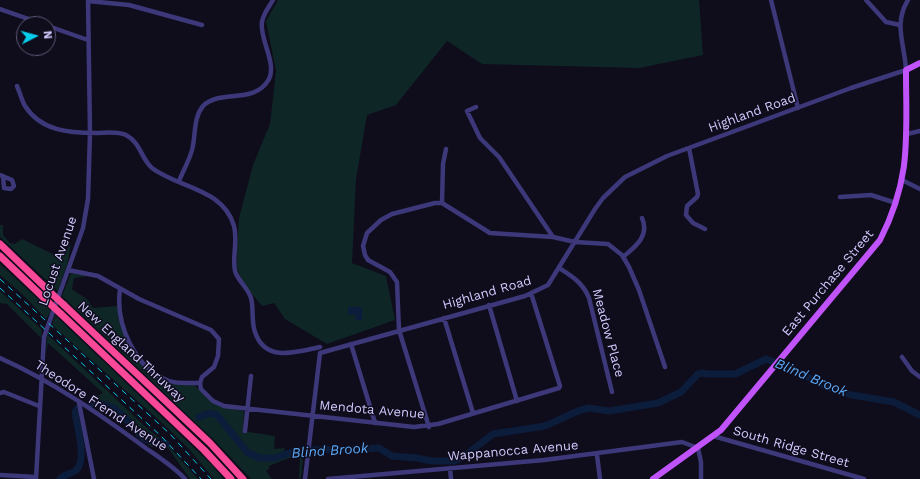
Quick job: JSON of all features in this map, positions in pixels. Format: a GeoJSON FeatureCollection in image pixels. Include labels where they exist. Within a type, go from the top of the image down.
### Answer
{"type":"FeatureCollection","features":[{"type":"Feature","properties":{"kind":"highway","name":"New England Thruway"},"geometry":{"type":"LineString","coordinates":[[0,244],[210,444],[243,479]]}},
{"type":"Feature","properties":{"kind":"highway","name":"New England Thruway"},"geometry":{"type":"LineString","coordinates":[[0,256],[204,450],[231,479]]}},
{"type":"Feature","properties":{"kind":"main road"},"geometry":{"type":"LineString","coordinates":[[906,70],[920,63]]}},
{"type":"Feature","properties":{"kind":"main road","name":"East Purchase Street"},"geometry":{"type":"LineString","coordinates":[[698,448],[726,424],[788,348],[880,240],[896,203],[902,180],[906,154],[906,70]]}},
{"type":"Feature","properties":{"kind":"main road"},"geometry":{"type":"LineString","coordinates":[[653,479],[698,448]]}},
{"type":"Feature","properties":{"kind":"street"},"geometry":{"type":"LineString","coordinates":[[179,181],[192,149],[196,119],[203,106],[211,100],[243,96],[258,90],[269,79],[271,68],[262,22],[273,0]]}},
{"type":"Feature","properties":{"kind":"street"},"geometry":{"type":"LineString","coordinates":[[771,0],[798,108]]}},
{"type":"Feature","properties":{"kind":"street"},"geometry":{"type":"LineString","coordinates":[[866,0],[886,22],[900,25]]}},
{"type":"Feature","properties":{"kind":"street"},"geometry":{"type":"LineString","coordinates":[[906,70],[900,25],[908,0]]}},
{"type":"Feature","properties":{"kind":"street"},"geometry":{"type":"LineString","coordinates":[[88,1],[129,4],[202,25]]}},
{"type":"Feature","properties":{"kind":"street","name":"Locust Avenue"},"geometry":{"type":"LineString","coordinates":[[36,478],[44,337],[86,215],[90,133],[88,1]]}},
{"type":"Feature","properties":{"kind":"street"},"geometry":{"type":"LineString","coordinates":[[0,9],[20,16]]}},
{"type":"Feature","properties":{"kind":"street"},"geometry":{"type":"LineString","coordinates":[[56,29],[88,40]]}},
{"type":"Feature","properties":{"kind":"street","name":"Highland Road"},"geometry":{"type":"LineString","coordinates":[[305,479],[320,354],[531,293],[548,285],[603,198],[625,177],[667,156],[906,70]]}},
{"type":"Feature","properties":{"kind":"street"},"geometry":{"type":"LineString","coordinates":[[17,86],[25,106],[51,128],[70,133],[126,135],[133,140],[150,166],[159,172],[197,188],[215,200],[231,218],[235,235],[235,271],[237,278],[251,298],[255,332],[262,344],[273,352],[281,354],[320,347]]}},
{"type":"Feature","properties":{"kind":"street"},"geometry":{"type":"LineString","coordinates":[[476,107],[467,111],[480,138],[499,157],[553,237]]}},
{"type":"Feature","properties":{"kind":"street"},"geometry":{"type":"LineString","coordinates":[[907,134],[920,130]]}},
{"type":"Feature","properties":{"kind":"street"},"geometry":{"type":"LineString","coordinates":[[689,148],[698,194],[697,197],[687,206],[686,215],[692,223],[705,229]]}},
{"type":"Feature","properties":{"kind":"street"},"geometry":{"type":"LineString","coordinates":[[442,204],[443,164],[446,149]]}},
{"type":"Feature","properties":{"kind":"street"},"geometry":{"type":"LineString","coordinates":[[902,180],[920,189]]}},
{"type":"Feature","properties":{"kind":"street"},"geometry":{"type":"LineString","coordinates":[[840,197],[871,195],[896,203]]}},
{"type":"Feature","properties":{"kind":"street"},"geometry":{"type":"LineString","coordinates":[[429,426],[399,330],[396,282],[390,272],[375,265],[365,255],[363,246],[364,239],[374,225],[392,214],[435,203],[442,204],[490,233],[553,237],[575,242],[608,244],[623,257],[639,290],[665,367]]}},
{"type":"Feature","properties":{"kind":"street"},"geometry":{"type":"LineString","coordinates":[[623,257],[642,239],[644,224],[642,218]]}},
{"type":"Feature","properties":{"kind":"street","name":"Meadow Place"},"geometry":{"type":"LineString","coordinates":[[559,268],[582,283],[586,288],[590,298],[612,392]]}},
{"type":"Feature","properties":{"kind":"street"},"geometry":{"type":"LineString","coordinates":[[68,270],[98,276],[120,290],[204,326],[215,334],[220,343],[218,356],[214,367],[202,377],[200,383],[169,381],[142,363],[132,346],[124,327],[120,305],[120,290]]}},
{"type":"Feature","properties":{"kind":"street","name":"Mendota Avenue"},"geometry":{"type":"LineString","coordinates":[[200,383],[203,391],[216,404],[375,423],[414,427],[429,426],[558,389],[560,385],[531,293]]}},
{"type":"Feature","properties":{"kind":"street"},"geometry":{"type":"LineString","coordinates":[[489,305],[517,401]]}},
{"type":"Feature","properties":{"kind":"street"},"geometry":{"type":"LineString","coordinates":[[444,318],[473,413]]}},
{"type":"Feature","properties":{"kind":"street"},"geometry":{"type":"LineString","coordinates":[[351,344],[375,423]]}},
{"type":"Feature","properties":{"kind":"street"},"geometry":{"type":"LineString","coordinates":[[902,357],[912,371],[920,377]]}},
{"type":"Feature","properties":{"kind":"street","name":"Theodore Fremd Avenue"},"geometry":{"type":"LineString","coordinates":[[0,358],[41,379],[124,432],[168,464],[185,479]]}},
{"type":"Feature","properties":{"kind":"street"},"geometry":{"type":"LineString","coordinates":[[245,431],[251,376]]}},
{"type":"Feature","properties":{"kind":"street"},"geometry":{"type":"LineString","coordinates":[[0,393],[4,392],[39,406]]}},
{"type":"Feature","properties":{"kind":"street"},"geometry":{"type":"LineString","coordinates":[[79,403],[94,479]]}},
{"type":"Feature","properties":{"kind":"street","name":"South Ridge Street"},"geometry":{"type":"LineString","coordinates":[[713,436],[864,479]]}},
{"type":"Feature","properties":{"kind":"street","name":"Wappanocca Avenue"},"geometry":{"type":"LineString","coordinates":[[328,479],[597,455],[682,442],[698,448]]}},
{"type":"Feature","properties":{"kind":"street"},"geometry":{"type":"LineString","coordinates":[[698,448],[701,462],[701,479]]}},
{"type":"Feature","properties":{"kind":"street"},"geometry":{"type":"LineString","coordinates":[[597,455],[600,479]]}},
{"type":"Feature","properties":{"kind":"street"},"geometry":{"type":"LineString","coordinates":[[450,468],[451,479]]}},
{"type":"Feature","properties":{"kind":"street"},"geometry":{"type":"LineString","coordinates":[[0,475],[36,478]]}},
{"type":"Feature","properties":{"kind":"green space"},"geometry":{"type":"Polygon","coordinates":[[[278,0],[699,0],[703,55],[639,68],[482,64],[447,41],[396,105],[367,115],[356,179],[352,263],[386,276],[395,320],[327,344],[285,319],[274,303],[262,306],[243,283],[237,268],[239,218],[253,165],[270,124],[276,71],[266,21],[278,0]]]}},
{"type":"Feature","properties":{"kind":"green space"},"geometry":{"type":"Polygon","coordinates":[[[0,225],[3,225],[3,235],[10,243],[15,244],[22,239],[57,256],[64,253],[71,244],[68,261],[58,291],[0,237],[0,225]]]}},
{"type":"Feature","properties":{"kind":"green space"},"geometry":{"type":"Polygon","coordinates":[[[0,264],[51,311],[46,319],[22,294],[0,275],[0,264]]]}},
{"type":"Feature","properties":{"kind":"green space"},"geometry":{"type":"Polygon","coordinates":[[[71,273],[89,276],[74,278],[72,289],[88,300],[93,308],[118,306],[130,348],[141,364],[163,380],[193,384],[219,406],[244,411],[243,431],[275,436],[274,449],[285,448],[284,451],[304,447],[301,479],[299,478],[300,459],[297,455],[269,466],[269,469],[266,471],[272,479],[251,479],[217,443],[62,296],[71,273]]]}},
{"type":"Feature","properties":{"kind":"green space"},"geometry":{"type":"Polygon","coordinates":[[[0,291],[42,330],[41,338],[7,304],[0,303],[0,291]]]}},
{"type":"Feature","properties":{"kind":"green space"},"geometry":{"type":"Polygon","coordinates":[[[55,315],[213,466],[223,479],[214,479],[189,449],[161,422],[52,325],[55,315]]]}},
{"type":"Feature","properties":{"kind":"green space"},"geometry":{"type":"Polygon","coordinates":[[[47,334],[148,429],[168,445],[198,479],[190,479],[168,448],[152,447],[135,435],[135,430],[115,412],[102,406],[94,406],[88,401],[103,393],[48,343],[46,354],[47,334]]]}},
{"type":"Feature","properties":{"kind":"water"},"geometry":{"type":"Polygon","coordinates":[[[348,307],[362,307],[362,320],[356,320],[355,314],[348,315],[348,307]]]}},
{"type":"Feature","properties":{"kind":"waterway","name":"Blind Brook"},"geometry":{"type":"LineString","coordinates":[[199,417],[210,413],[217,415],[247,452],[259,458],[275,458],[299,450],[379,448],[392,456],[432,461],[454,461],[463,457],[493,434],[545,426],[578,411],[589,408],[609,411],[658,403],[681,392],[698,374],[735,374],[766,359],[795,370],[826,387],[852,395],[894,402],[920,415]]}},
{"type":"Feature","properties":{"kind":"waterway","name":"Blind Brook"},"geometry":{"type":"LineString","coordinates":[[91,404],[100,403],[108,405],[121,414],[144,439],[166,444]]}},
{"type":"Feature","properties":{"kind":"waterway","name":"Blind Brook"},"geometry":{"type":"LineString","coordinates":[[60,479],[77,470],[80,463],[81,449],[75,412],[77,409]]}},
{"type":"Feature","properties":{"kind":"railway"},"geometry":{"type":"LineString","coordinates":[[0,279],[170,434],[211,479]]}},
{"type":"Feature","properties":{"kind":"railway"},"geometry":{"type":"LineString","coordinates":[[0,288],[162,437],[201,479]]}}]}
